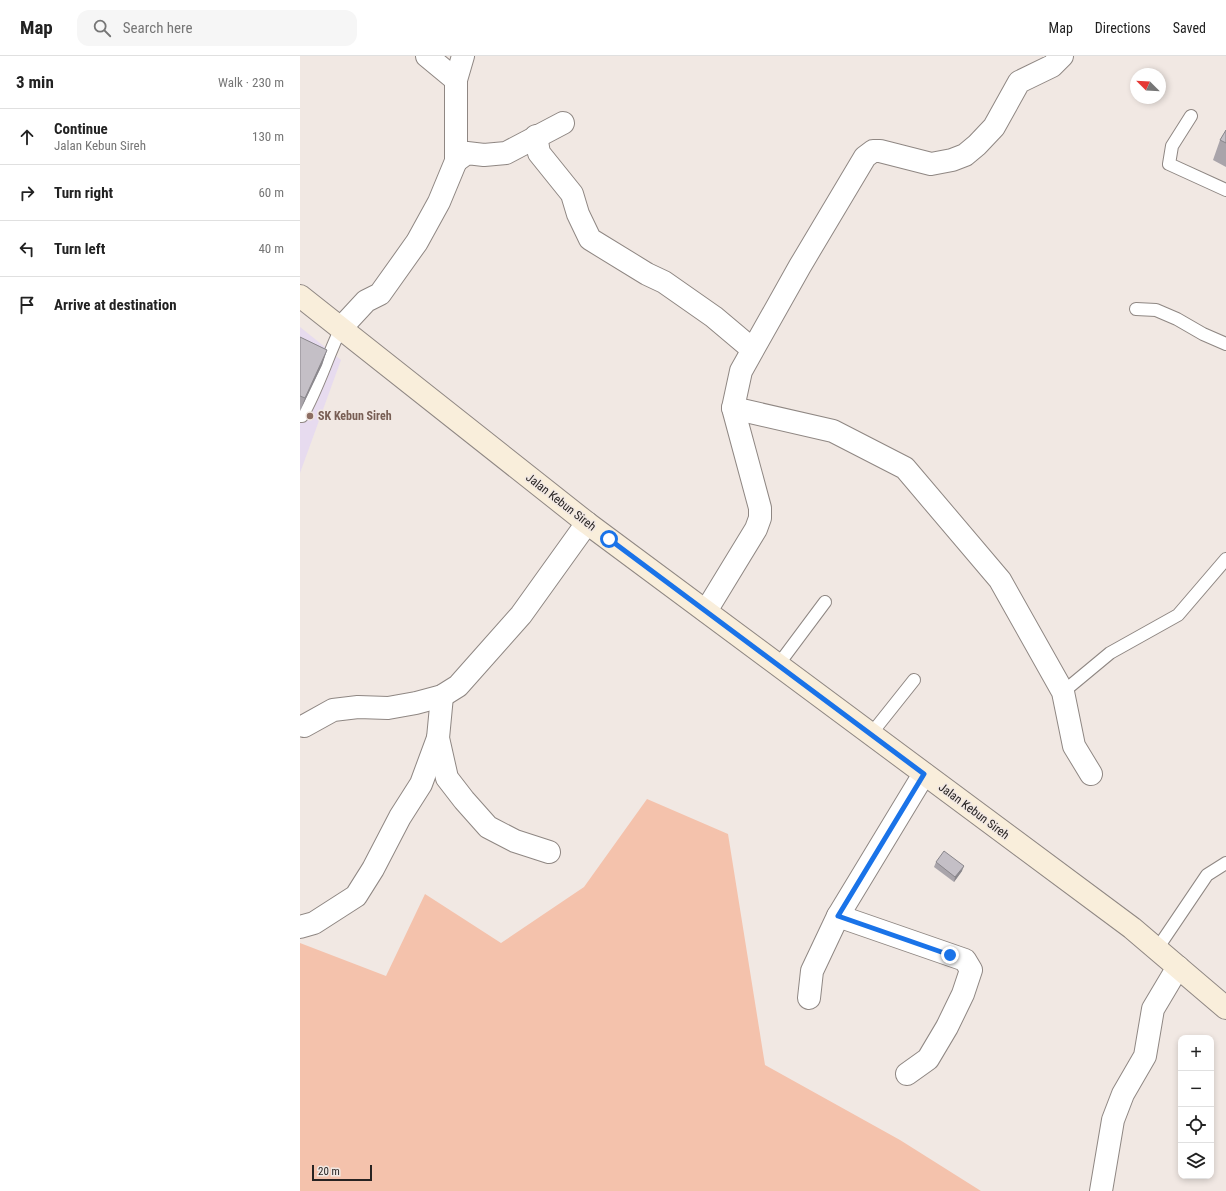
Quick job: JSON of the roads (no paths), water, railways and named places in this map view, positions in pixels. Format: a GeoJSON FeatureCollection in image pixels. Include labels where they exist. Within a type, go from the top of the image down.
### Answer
{"type":"FeatureCollection","features":[{"type":"Feature","properties":{"kind":"street"},"geometry":{"type":"LineString","coordinates":[[427,56],[456,80]]}},
{"type":"Feature","properties":{"kind":"street"},"geometry":{"type":"LineString","coordinates":[[341,328],[366,301],[380,294],[417,242],[439,202],[456,161],[456,80],[463,56]]}},
{"type":"Feature","properties":{"kind":"street"},"geometry":{"type":"LineString","coordinates":[[706,611],[756,529],[760,518],[760,508],[733,408],[741,371],[752,349],[865,158],[873,152],[880,151],[932,164],[952,160],[965,155],[994,127],[1019,82],[1052,66],[1062,56]]}},
{"type":"Feature","properties":{"kind":"street"},"geometry":{"type":"LineString","coordinates":[[456,161],[468,153],[484,155],[506,153],[563,123]]}},
{"type":"Feature","properties":{"kind":"street"},"geometry":{"type":"LineString","coordinates":[[536,136],[538,153],[572,194],[578,214],[590,239],[641,271],[664,282],[714,317],[752,349]]}},
{"type":"Feature","properties":{"kind":"street","name":"Jalan Kebun Sireh"},"geometry":{"type":"LineString","coordinates":[[300,296],[395,373],[587,523],[1132,928],[1226,1008]]}},
{"type":"Feature","properties":{"kind":"street"},"geometry":{"type":"LineString","coordinates":[[733,408],[834,431],[905,468],[1000,580],[1063,692],[1074,746],[1091,774]]}},
{"type":"Feature","properties":{"kind":"street"},"geometry":{"type":"LineString","coordinates":[[304,726],[333,710],[358,707],[388,708],[416,703],[442,696],[458,686],[521,615],[587,523]]}},
{"type":"Feature","properties":{"kind":"street"},"geometry":{"type":"LineString","coordinates":[[300,927],[314,923],[356,896],[373,869],[400,817],[420,784],[438,738],[442,696]]}},
{"type":"Feature","properties":{"kind":"street"},"geometry":{"type":"LineString","coordinates":[[438,738],[447,778],[488,827],[514,841],[549,852]]}},
{"type":"Feature","properties":{"kind":"street"},"geometry":{"type":"LineString","coordinates":[[809,998],[812,971],[838,916],[924,774]]}},
{"type":"Feature","properties":{"kind":"street"},"geometry":{"type":"LineString","coordinates":[[838,916],[964,960],[971,970],[963,994],[947,1027],[928,1059],[907,1074]]}},
{"type":"Feature","properties":{"kind":"street"},"geometry":{"type":"LineString","coordinates":[[1101,1191],[1113,1120],[1123,1094],[1145,1056],[1153,1009],[1178,967]]}},
{"type":"Feature","properties":{"kind":"lane"},"geometry":{"type":"LineString","coordinates":[[1191,116],[1172,146],[1169,164],[1226,190]]}},
{"type":"Feature","properties":{"kind":"lane"},"geometry":{"type":"LineString","coordinates":[[1136,309],[1156,310],[1226,344]]}},
{"type":"Feature","properties":{"kind":"lane"},"geometry":{"type":"LineString","coordinates":[[300,416],[302,416],[314,396],[332,346],[341,328]]}},
{"type":"Feature","properties":{"kind":"lane"},"geometry":{"type":"LineString","coordinates":[[1063,692],[1110,653],[1178,615],[1226,559]]}},
{"type":"Feature","properties":{"kind":"lane"},"geometry":{"type":"LineString","coordinates":[[778,665],[825,602]]}},
{"type":"Feature","properties":{"kind":"lane"},"geometry":{"type":"LineString","coordinates":[[871,734],[914,680]]}},
{"type":"Feature","properties":{"kind":"lane"},"geometry":{"type":"LineString","coordinates":[[1157,949],[1207,875],[1226,863]]}},
{"type":"Feature","properties":{"kind":"place","name":"SK Kebun Sireh"},"geometry":{"type":"Point","coordinates":[310,416]}}]}
